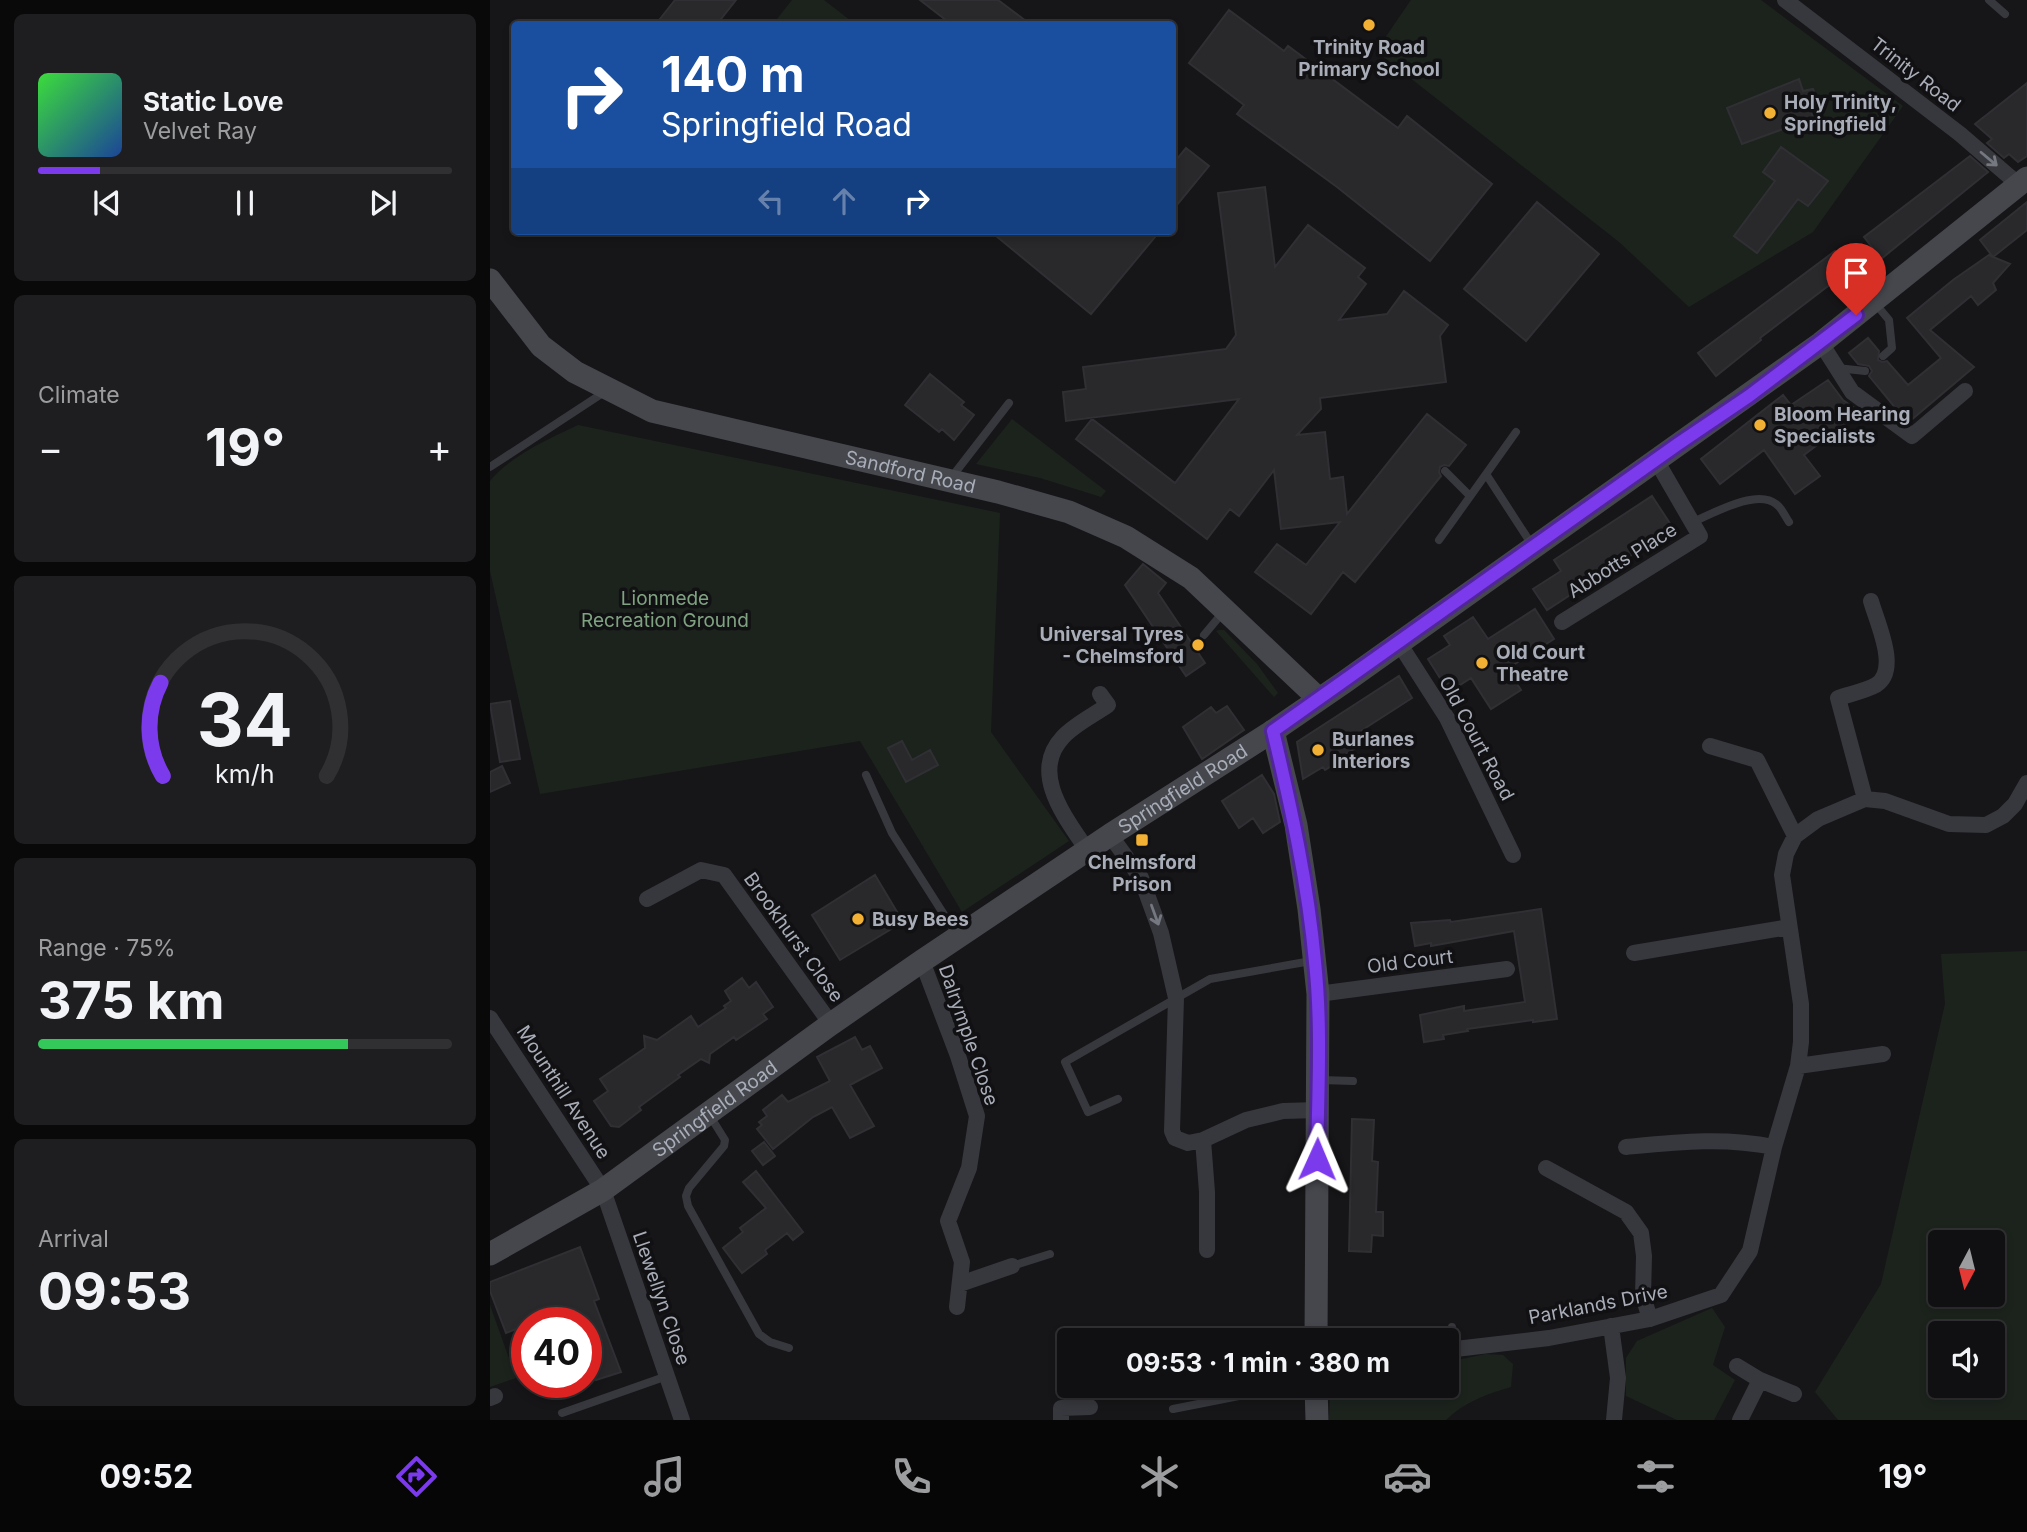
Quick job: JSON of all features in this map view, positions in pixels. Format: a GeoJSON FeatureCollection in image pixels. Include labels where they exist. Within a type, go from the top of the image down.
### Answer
{"type":"FeatureCollection","features":[{"type":"Feature","properties":{"kind":"main road","name":"Springfield Road"},"geometry":{"type":"LineString","coordinates":[[490,1254],[510,1237],[603,1190],[922,961],[1319,699],[1821,344],[2023,181]]}},
{"type":"Feature","properties":{"kind":"main road","name":"Sandford Road"},"geometry":{"type":"LineString","coordinates":[[490,280],[541,346],[575,372],[652,411],[949,480],[1069,512],[1126,537],[1191,578],[1319,699]]}},
{"type":"Feature","properties":{"kind":"main road"},"geometry":{"type":"LineString","coordinates":[[1273,731],[1296,825],[1318,993],[1316,1328]]}},
{"type":"Feature","properties":{"kind":"main road"},"geometry":{"type":"LineString","coordinates":[[1316,1398],[1317,1420]]}},
{"type":"Feature","properties":{"kind":"street","name":"Trinity Road"},"geometry":{"type":"LineString","coordinates":[[1786,0],[2023,181]]}},
{"type":"Feature","properties":{"kind":"street"},"geometry":{"type":"LineString","coordinates":[[1821,344],[1852,391],[1912,436],[1965,391]]}},
{"type":"Feature","properties":{"kind":"street","name":"Abbotts Place"},"geometry":{"type":"LineString","coordinates":[[1562,622],[1700,536],[1656,460]]}},
{"type":"Feature","properties":{"kind":"street"},"geometry":{"type":"LineString","coordinates":[[1865,799],[1838,698],[1877,685],[1886,671],[1887,656],[1871,601]]}},
{"type":"Feature","properties":{"kind":"street","name":"Old Court Road"},"geometry":{"type":"LineString","coordinates":[[1399,643],[1447,718],[1513,855]]}},
{"type":"Feature","properties":{"kind":"street"},"geometry":{"type":"LineString","coordinates":[[1087,850],[1058,805],[1048,777],[1051,757],[1062,737],[1108,705],[1100,694]]}},
{"type":"Feature","properties":{"kind":"street"},"geometry":{"type":"LineString","coordinates":[[1710,746],[1757,760],[1795,836],[1818,819],[1865,799],[1885,801],[1949,824],[1986,825],[2003,816],[2015,804],[2027,783]]}},
{"type":"Feature","properties":{"kind":"street"},"geometry":{"type":"LineString","coordinates":[[1110,835],[1142,878],[1161,933],[1176,998],[1172,1131],[1175,1138],[1188,1143],[1203,1140],[1246,1120],[1283,1111],[1318,1110]]}},
{"type":"Feature","properties":{"kind":"street","name":"Parklands Drive"},"geometry":{"type":"LineString","coordinates":[[1459,1348],[1549,1338],[1650,1319],[1721,1295],[1750,1251],[1774,1147],[1798,1066],[1801,1042],[1801,1004],[1782,875],[1786,854],[1795,836]]}},
{"type":"Feature","properties":{"kind":"street","name":"Brookhurst Close"},"geometry":{"type":"LineString","coordinates":[[647,899],[701,870],[724,875],[831,1024]]}},
{"type":"Feature","properties":{"kind":"street"},"geometry":{"type":"LineString","coordinates":[[1634,953],[1789,927]]}},
{"type":"Feature","properties":{"kind":"street","name":"Dalrymple Close"},"geometry":{"type":"LineString","coordinates":[[922,961],[958,1056],[977,1116],[969,1168],[948,1221],[962,1262],[957,1307]]}},
{"type":"Feature","properties":{"kind":"street","name":"Old Court"},"geometry":{"type":"LineString","coordinates":[[1318,993],[1507,969]]}},
{"type":"Feature","properties":{"kind":"street","name":"Mounthill Avenue"},"geometry":{"type":"LineString","coordinates":[[490,1017],[603,1190]]}},
{"type":"Feature","properties":{"kind":"street"},"geometry":{"type":"LineString","coordinates":[[1798,1066],[1884,1055]]}},
{"type":"Feature","properties":{"kind":"street"},"geometry":{"type":"LineString","coordinates":[[1626,1147],[1702,1139],[1749,1142],[1774,1147]]}},
{"type":"Feature","properties":{"kind":"street"},"geometry":{"type":"LineString","coordinates":[[1203,1140],[1207,1192],[1207,1250]]}},
{"type":"Feature","properties":{"kind":"street"},"geometry":{"type":"LineString","coordinates":[[1546,1168],[1626,1212],[1641,1233],[1649,1255],[1643,1296],[1650,1319]]}},
{"type":"Feature","properties":{"kind":"street","name":"Llewellyn Close"},"geometry":{"type":"LineString","coordinates":[[603,1190],[682,1420]]}},
{"type":"Feature","properties":{"kind":"street"},"geometry":{"type":"LineString","coordinates":[[960,1284],[1012,1266]]}},
{"type":"Feature","properties":{"kind":"street"},"geometry":{"type":"LineString","coordinates":[[1611,1326],[1618,1378],[1614,1420]]}},
{"type":"Feature","properties":{"kind":"street"},"geometry":{"type":"LineString","coordinates":[[1737,1366],[1760,1380],[1794,1394]]}},
{"type":"Feature","properties":{"kind":"street"},"geometry":{"type":"LineString","coordinates":[[1740,1420],[1760,1380]]}},
{"type":"Feature","properties":{"kind":"street"},"geometry":{"type":"LineString","coordinates":[[1061,1420],[1061,1408],[1090,1407]]}},
{"type":"Feature","properties":{"kind":"lane"},"geometry":{"type":"LineString","coordinates":[[1989,0],[2005,14]]}},
{"type":"Feature","properties":{"kind":"lane"},"geometry":{"type":"LineString","coordinates":[[1873,301],[1889,320],[1892,348],[1883,356]]}},
{"type":"Feature","properties":{"kind":"lane"},"geometry":{"type":"LineString","coordinates":[[1836,368],[1865,371]]}},
{"type":"Feature","properties":{"kind":"lane"},"geometry":{"type":"LineString","coordinates":[[490,467],[609,389]]}},
{"type":"Feature","properties":{"kind":"lane"},"geometry":{"type":"LineString","coordinates":[[949,480],[1009,403]]}},
{"type":"Feature","properties":{"kind":"lane"},"geometry":{"type":"LineString","coordinates":[[1439,540],[1516,432]]}},
{"type":"Feature","properties":{"kind":"lane"},"geometry":{"type":"LineString","coordinates":[[1445,471],[1470,496]]}},
{"type":"Feature","properties":{"kind":"lane"},"geometry":{"type":"LineString","coordinates":[[1486,474],[1534,548]]}},
{"type":"Feature","properties":{"kind":"lane"},"geometry":{"type":"LineString","coordinates":[[1693,522],[1746,500],[1762,499],[1776,503],[1789,522]]}},
{"type":"Feature","properties":{"kind":"lane"},"geometry":{"type":"LineString","coordinates":[[1204,635],[1226,610]]}},
{"type":"Feature","properties":{"kind":"lane"},"geometry":{"type":"LineString","coordinates":[[866,775],[892,833],[958,937]]}},
{"type":"Feature","properties":{"kind":"lane"},"geometry":{"type":"LineString","coordinates":[[1118,1099],[1088,1112],[1065,1062],[1210,979],[1315,960]]}},
{"type":"Feature","properties":{"kind":"lane"},"geometry":{"type":"LineString","coordinates":[[1318,1080],[1353,1081]]}},
{"type":"Feature","properties":{"kind":"lane"},"geometry":{"type":"LineString","coordinates":[[708,1113],[725,1140],[724,1146],[689,1188],[686,1196],[688,1206],[759,1334],[769,1342],[789,1348]]}},
{"type":"Feature","properties":{"kind":"lane"},"geometry":{"type":"LineString","coordinates":[[1012,1266],[1050,1254]]}},
{"type":"Feature","properties":{"kind":"lane"},"geometry":{"type":"LineString","coordinates":[[562,1413],[667,1376]]}},
{"type":"Feature","properties":{"kind":"lane"},"geometry":{"type":"LineString","coordinates":[[1174,1409],[1229,1398]]}},
{"type":"Feature","properties":{"kind":"green space"},"geometry":{"type":"Polygon","coordinates":[[[792,0],[824,0],[851,21],[775,21],[792,0]]]}},
{"type":"Feature","properties":{"kind":"green space"},"geometry":{"type":"Polygon","coordinates":[[[1411,0],[1761,0],[1903,106],[1813,232],[1689,307],[1619,242],[1376,51],[1411,0]]]}},
{"type":"Feature","properties":{"kind":"green space"},"geometry":{"type":"Polygon","coordinates":[[[1012,419],[1106,491],[1101,497],[1040,478],[976,464],[1012,419]]]}},
{"type":"Feature","properties":{"kind":"green space","name":"Lionmede Recreation Ground"},"geometry":{"type":"Polygon","coordinates":[[[578,425],[1000,513],[991,732],[1069,841],[962,912],[860,741],[540,794],[490,571],[490,481],[520,455],[578,425]]]}},
{"type":"Feature","properties":{"kind":"green space"},"geometry":{"type":"Polygon","coordinates":[[[1224,630],[1257,664],[1278,693],[1274,697],[1216,631],[1224,630]]]}},
{"type":"Feature","properties":{"kind":"green space"},"geometry":{"type":"Polygon","coordinates":[[[2027,951],[2027,1420],[1838,1420],[1815,1392],[1881,1284],[1945,1004],[1941,954],[2027,951]]]}},
{"type":"Feature","properties":{"kind":"green space"},"geometry":{"type":"Polygon","coordinates":[[[490,1305],[511,1364],[511,1380],[490,1387],[490,1305]]]}},
{"type":"Feature","properties":{"kind":"green space"},"geometry":{"type":"Polygon","coordinates":[[[1712,1308],[1725,1327],[1713,1365],[1735,1380],[1714,1420],[1677,1420],[1626,1396],[1626,1358],[1637,1341],[1712,1308]]]}},
{"type":"Feature","properties":{"kind":"green space"},"geometry":{"type":"Polygon","coordinates":[[[1486,1354],[1503,1355],[1513,1364],[1511,1387],[1476,1399],[1446,1420],[1329,1420],[1330,1398],[1459,1398],[1459,1360],[1486,1354]]]}},
{"type":"Feature","properties":{"kind":"building"},"geometry":{"type":"Polygon","coordinates":[[[675,0],[736,0],[719,21],[658,21],[675,0]]]}},
{"type":"Feature","properties":{"kind":"building"},"geometry":{"type":"Polygon","coordinates":[[[920,0],[998,0],[1026,21],[947,21],[920,0]]]}},
{"type":"Feature","properties":{"kind":"building"},"geometry":{"type":"Polygon","coordinates":[[[1229,10],[1284,51],[1288,46],[1398,128],[1407,116],[1492,184],[1430,261],[1337,187],[1237,114],[1244,105],[1189,63],[1229,10]]]}},
{"type":"Feature","properties":{"kind":"building","name":"Holy Trinity, Springfield"},"geometry":{"type":"Polygon","coordinates":[[[1799,79],[1803,91],[1813,89],[1818,102],[1809,106],[1813,118],[1742,144],[1727,108],[1799,79]]]}},
{"type":"Feature","properties":{"kind":"building"},"geometry":{"type":"Polygon","coordinates":[[[2027,83],[2027,156],[2018,162],[2009,154],[2004,158],[1987,143],[1992,139],[1975,124],[2027,83]]]}},
{"type":"Feature","properties":{"kind":"building"},"geometry":{"type":"Polygon","coordinates":[[[1781,147],[1828,181],[1808,206],[1798,199],[1757,253],[1734,236],[1775,181],[1763,172],[1781,147]]]}},
{"type":"Feature","properties":{"kind":"building"},"geometry":{"type":"Polygon","coordinates":[[[1186,148],[1209,166],[1176,206],[1176,160],[1186,148]]]}},
{"type":"Feature","properties":{"kind":"building"},"geometry":{"type":"Polygon","coordinates":[[[1970,156],[1988,172],[1881,259],[1864,237],[1970,156]]]}},
{"type":"Feature","properties":{"kind":"building"},"geometry":{"type":"Polygon","coordinates":[[[1265,187],[1275,267],[1308,225],[1365,268],[1358,277],[1366,284],[1339,320],[1387,314],[1404,291],[1448,325],[1440,336],[1446,382],[1320,398],[1321,409],[1297,435],[1325,432],[1330,479],[1343,477],[1347,514],[1427,414],[1466,445],[1449,466],[1440,467],[1441,476],[1355,582],[1343,572],[1311,614],[1255,572],[1277,544],[1306,565],[1340,522],[1281,529],[1274,470],[1239,516],[1230,509],[1207,539],[1076,439],[1092,419],[1175,483],[1239,399],[1066,421],[1063,392],[1086,389],[1083,367],[1226,349],[1236,335],[1218,193],[1265,187]]]}},
{"type":"Feature","properties":{"kind":"building"},"geometry":{"type":"Polygon","coordinates":[[[1537,202],[1599,254],[1526,341],[1464,289],[1537,202]]]}},
{"type":"Feature","properties":{"kind":"building"},"geometry":{"type":"Polygon","coordinates":[[[2027,202],[2027,230],[1993,257],[1980,240],[2027,202]]]}},
{"type":"Feature","properties":{"kind":"building"},"geometry":{"type":"Polygon","coordinates":[[[995,235],[1157,235],[1091,314],[995,235]]]}},
{"type":"Feature","properties":{"kind":"building"},"geometry":{"type":"Polygon","coordinates":[[[1835,251],[1849,270],[1760,338],[1761,340],[1716,376],[1698,353],[1835,251]]]}},
{"type":"Feature","properties":{"kind":"building"},"geometry":{"type":"Polygon","coordinates":[[[1989,255],[2010,264],[1993,283],[1996,290],[1978,305],[1971,296],[1930,330],[1974,367],[1910,421],[1902,416],[1869,376],[1872,371],[1869,366],[1858,364],[1849,353],[1868,338],[1879,351],[1878,360],[1887,361],[1908,385],[1941,358],[1907,318],[1953,280],[1989,255]]]}},
{"type":"Feature","properties":{"kind":"building"},"geometry":{"type":"Polygon","coordinates":[[[930,374],[964,402],[961,405],[974,415],[954,440],[942,429],[939,432],[905,405],[930,374]]]}},
{"type":"Feature","properties":{"kind":"building"},"geometry":{"type":"Polygon","coordinates":[[[1828,380],[1843,400],[1857,410],[1849,421],[1804,455],[1820,476],[1795,494],[1764,450],[1720,484],[1701,459],[1783,395],[1791,405],[1828,380]]]}},
{"type":"Feature","properties":{"kind":"building"},"geometry":{"type":"Polygon","coordinates":[[[1652,496],[1673,528],[1547,610],[1533,589],[1561,571],[1554,560],[1652,496]]]}},
{"type":"Feature","properties":{"kind":"building"},"geometry":{"type":"Polygon","coordinates":[[[1143,564],[1166,583],[1158,593],[1205,663],[1186,676],[1125,585],[1143,564]]]}},
{"type":"Feature","properties":{"kind":"building"},"geometry":{"type":"Polygon","coordinates":[[[1535,609],[1554,639],[1507,669],[1521,690],[1491,709],[1471,678],[1449,692],[1428,659],[1450,645],[1444,636],[1473,617],[1488,639],[1535,609]]]}},
{"type":"Feature","properties":{"kind":"building"},"geometry":{"type":"Polygon","coordinates":[[[1399,676],[1412,698],[1353,736],[1360,745],[1342,757],[1343,759],[1303,779],[1297,742],[1399,676]]]}},
{"type":"Feature","properties":{"kind":"building"},"geometry":{"type":"Polygon","coordinates":[[[510,701],[520,759],[500,762],[490,704],[510,701]]]}},
{"type":"Feature","properties":{"kind":"building"},"geometry":{"type":"Polygon","coordinates":[[[1227,706],[1244,730],[1202,759],[1183,727],[1211,707],[1216,713],[1227,706]]]}},
{"type":"Feature","properties":{"kind":"building"},"geometry":{"type":"Polygon","coordinates":[[[902,741],[912,760],[930,750],[938,765],[906,782],[888,748],[902,741]]]}},
{"type":"Feature","properties":{"kind":"building"},"geometry":{"type":"Polygon","coordinates":[[[502,766],[510,783],[490,792],[490,772],[502,766]]]}},
{"type":"Feature","properties":{"kind":"building"},"geometry":{"type":"Polygon","coordinates":[[[1262,775],[1274,794],[1280,822],[1263,833],[1253,818],[1239,828],[1222,801],[1262,775]]]}},
{"type":"Feature","properties":{"kind":"building","name":"Busy Bees"},"geometry":{"type":"Polygon","coordinates":[[[875,875],[903,922],[840,960],[812,915],[875,875]]]}},
{"type":"Feature","properties":{"kind":"building"},"geometry":{"type":"Polygon","coordinates":[[[1541,909],[1557,1019],[1467,1029],[1468,1031],[1443,1035],[1444,1039],[1424,1042],[1420,1015],[1464,1006],[1464,1011],[1525,1002],[1514,931],[1431,946],[1431,943],[1415,946],[1411,923],[1451,922],[1541,909]]]}},
{"type":"Feature","properties":{"kind":"building"},"geometry":{"type":"Polygon","coordinates":[[[742,978],[749,988],[756,982],[773,1007],[763,1014],[767,1019],[710,1054],[709,1063],[701,1059],[678,1075],[680,1077],[639,1107],[641,1110],[619,1127],[611,1126],[594,1101],[608,1091],[600,1079],[645,1048],[644,1036],[657,1040],[691,1016],[698,1027],[726,1008],[724,1006],[731,1001],[725,991],[742,978]]]}},
{"type":"Feature","properties":{"kind":"building"},"geometry":{"type":"Polygon","coordinates":[[[855,1037],[862,1050],[870,1046],[882,1068],[850,1085],[874,1126],[850,1138],[832,1107],[813,1117],[773,1149],[757,1129],[762,1125],[759,1122],[767,1116],[763,1110],[782,1095],[788,1102],[830,1081],[817,1057],[855,1037]]]}},
{"type":"Feature","properties":{"kind":"building"},"geometry":{"type":"Polygon","coordinates":[[[1352,1119],[1374,1120],[1372,1161],[1378,1162],[1376,1212],[1383,1212],[1383,1236],[1372,1235],[1371,1252],[1349,1251],[1352,1119]]]}},
{"type":"Feature","properties":{"kind":"building"},"geometry":{"type":"Polygon","coordinates":[[[764,1142],[775,1156],[763,1165],[752,1151],[764,1142]]]}},
{"type":"Feature","properties":{"kind":"building"},"geometry":{"type":"Polygon","coordinates":[[[756,1171],[803,1232],[793,1240],[787,1233],[765,1250],[767,1254],[742,1273],[723,1248],[743,1232],[740,1228],[766,1208],[743,1182],[756,1171]]]}},
{"type":"Feature","properties":{"kind":"building"},"geometry":{"type":"Polygon","coordinates":[[[580,1247],[599,1299],[594,1301],[596,1307],[511,1307],[511,1331],[506,1333],[490,1291],[490,1282],[580,1247]]]}},
{"type":"Feature","properties":{"kind":"building"},"geometry":{"type":"Polygon","coordinates":[[[602,1322],[621,1372],[602,1378],[602,1322]]]}},
{"type":"Feature","properties":{"kind":"place","name":"Trinity Road Primary School"},"geometry":{"type":"Point","coordinates":[1369,25]}},
{"type":"Feature","properties":{"kind":"place","name":"Holy Trinity, Springfield"},"geometry":{"type":"Point","coordinates":[1770,113]}},
{"type":"Feature","properties":{"kind":"place","name":"Bloom Hearing Specialists"},"geometry":{"type":"Point","coordinates":[1760,425]}},
{"type":"Feature","properties":{"kind":"place","name":"Universal Tyres - Chelmsford"},"geometry":{"type":"Point","coordinates":[1198,645]}},
{"type":"Feature","properties":{"kind":"place","name":"Old Court Theatre"},"geometry":{"type":"Point","coordinates":[1482,663]}},
{"type":"Feature","properties":{"kind":"place","name":"Burlanes Interiors"},"geometry":{"type":"Point","coordinates":[1318,750]}},
{"type":"Feature","properties":{"kind":"place","name":"Chelmsford Prison"},"geometry":{"type":"Point","coordinates":[1142,840]}},
{"type":"Feature","properties":{"kind":"place","name":"Busy Bees"},"geometry":{"type":"Point","coordinates":[858,919]}},
{"type":"Feature","properties":{"kind":"route"},"geometry":{"type":"LineString","coordinates":[[1317,1159],[1318,993],[1315,960],[1296,825],[1273,731],[1749,396],[1856,315]]}}]}
